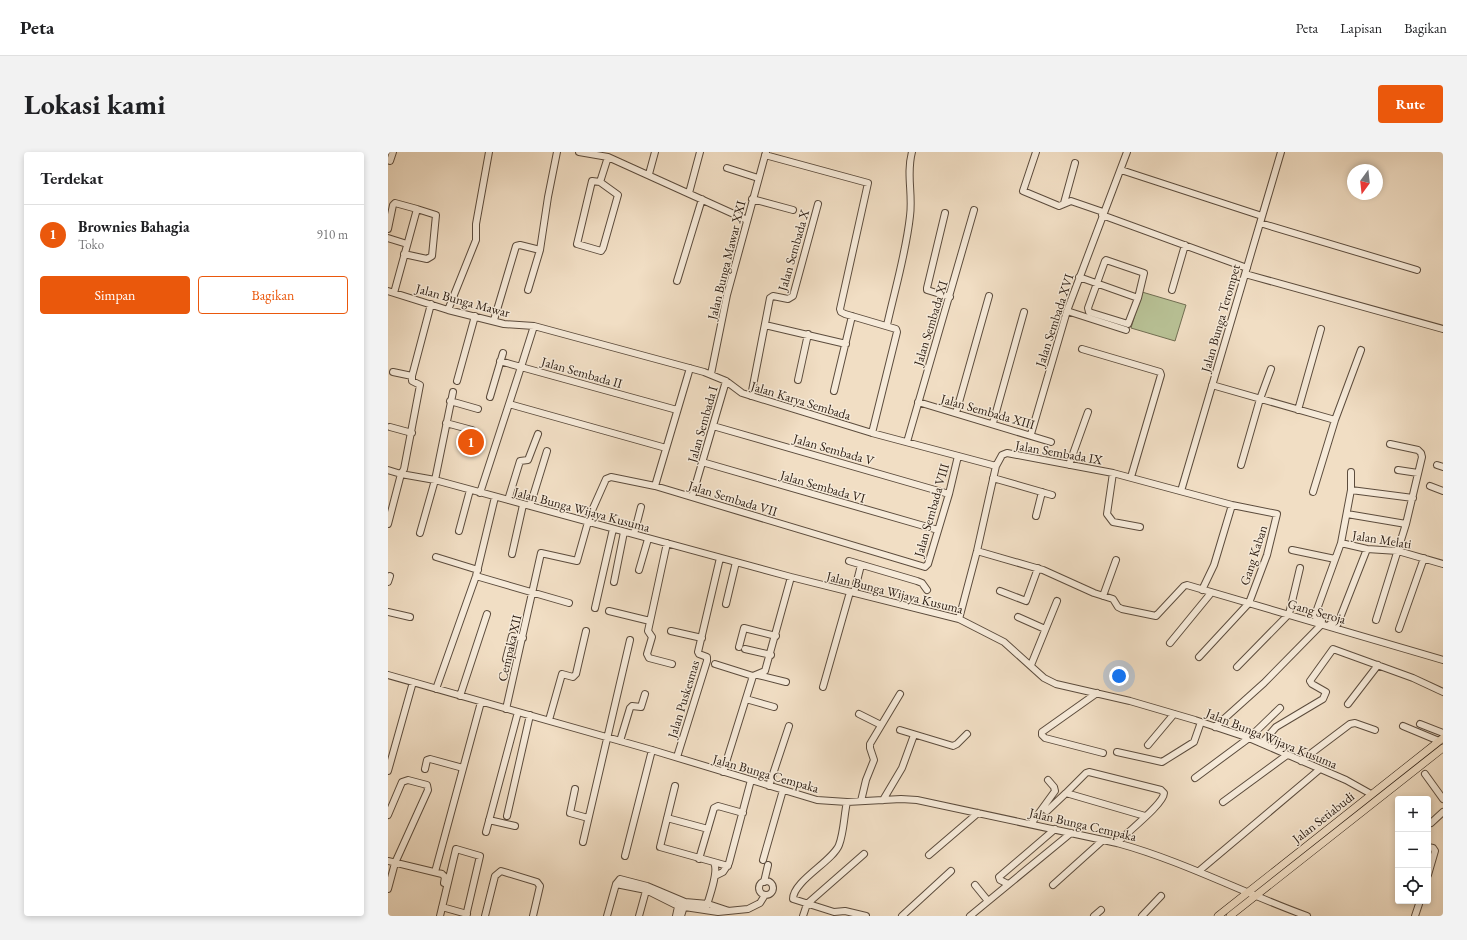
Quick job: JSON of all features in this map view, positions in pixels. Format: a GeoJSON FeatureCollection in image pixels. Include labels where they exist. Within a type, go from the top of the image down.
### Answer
{"type":"FeatureCollection","features":[{"type":"Feature","properties":{"kind":"main road","name":"Jalan Setiabudi"},"geometry":{"type":"LineString","coordinates":[[1218,916],[1371,794],[1420,768],[1441,739]]}},
{"type":"Feature","properties":{"kind":"main road","name":"Jalan Setiabudi"},"geometry":{"type":"LineString","coordinates":[[1230,916],[1420,768],[1443,748]]}},
{"type":"Feature","properties":{"kind":"street"},"geometry":{"type":"LineString","coordinates":[[390,161],[393,152]]}},
{"type":"Feature","properties":{"kind":"street"},"geometry":{"type":"LineString","coordinates":[[448,310],[476,240],[476,224],[489,152]]}},
{"type":"Feature","properties":{"kind":"street"},"geometry":{"type":"LineString","coordinates":[[528,290],[540,250],[557,152]]}},
{"type":"Feature","properties":{"kind":"street"},"geometry":{"type":"LineString","coordinates":[[579,152],[608,157],[748,220]]}},
{"type":"Feature","properties":{"kind":"street"},"geometry":{"type":"LineString","coordinates":[[648,174],[655,152]]}},
{"type":"Feature","properties":{"kind":"street"},"geometry":{"type":"LineString","coordinates":[[689,193],[700,152]]}},
{"type":"Feature","properties":{"kind":"street"},"geometry":{"type":"LineString","coordinates":[[887,325],[910,216],[911,198],[908,168],[912,152]]}},
{"type":"Feature","properties":{"kind":"street"},"geometry":{"type":"LineString","coordinates":[[1036,152],[1023,191],[1058,206],[1071,201],[1185,245],[1246,271],[1443,329]]}},
{"type":"Feature","properties":{"kind":"street","name":"Jalan Sembada XVI"},"geometry":{"type":"LineString","coordinates":[[1031,434],[1067,311],[1127,152]]}},
{"type":"Feature","properties":{"kind":"street","name":"Jalan Bunga Terompet"},"geometry":{"type":"LineString","coordinates":[[1181,491],[1281,152]]}},
{"type":"Feature","properties":{"kind":"street"},"geometry":{"type":"LineString","coordinates":[[766,154],[868,183],[840,309],[842,313],[887,325],[896,329],[897,336],[872,433]]}},
{"type":"Feature","properties":{"kind":"street","name":"Jalan Bunga Mawar XXI"},"geometry":{"type":"LineString","coordinates":[[711,374],[727,295],[748,220],[752,199],[766,154]]}},
{"type":"Feature","properties":{"kind":"street"},"geometry":{"type":"LineString","coordinates":[[600,182],[608,157]]}},
{"type":"Feature","properties":{"kind":"street"},"geometry":{"type":"LineString","coordinates":[[1064,203],[1075,163]]}},
{"type":"Feature","properties":{"kind":"street"},"geometry":{"type":"LineString","coordinates":[[727,168],[758,178]]}},
{"type":"Feature","properties":{"kind":"street"},"geometry":{"type":"LineString","coordinates":[[1121,170],[1262,216]]}},
{"type":"Feature","properties":{"kind":"street"},"geometry":{"type":"LineString","coordinates":[[592,181],[600,182],[618,194],[603,248],[600,250],[577,244],[592,181]]}},
{"type":"Feature","properties":{"kind":"street"},"geometry":{"type":"LineString","coordinates":[[677,281],[702,199]]}},
{"type":"Feature","properties":{"kind":"street"},"geometry":{"type":"LineString","coordinates":[[752,199],[793,210]]}},
{"type":"Feature","properties":{"kind":"street"},"geometry":{"type":"LineString","coordinates":[[388,229],[393,205],[395,203],[434,214],[436,217],[432,256],[427,260],[404,254]]}},
{"type":"Feature","properties":{"kind":"street","name":"Jalan Sembada X"},"geometry":{"type":"LineString","coordinates":[[751,396],[770,298],[773,296],[788,299],[793,296],[818,204]]}},
{"type":"Feature","properties":{"kind":"street"},"geometry":{"type":"LineString","coordinates":[[391,292],[408,244],[416,208]]}},
{"type":"Feature","properties":{"kind":"street","name":"Jalan Sembada XI"},"geometry":{"type":"LineString","coordinates":[[907,442],[974,210]]}},
{"type":"Feature","properties":{"kind":"street"},"geometry":{"type":"LineString","coordinates":[[945,213],[927,290],[950,297]]}},
{"type":"Feature","properties":{"kind":"street"},"geometry":{"type":"LineString","coordinates":[[1260,223],[1417,270]]}},
{"type":"Feature","properties":{"kind":"street"},"geometry":{"type":"LineString","coordinates":[[388,238],[408,244]]}},
{"type":"Feature","properties":{"kind":"street"},"geometry":{"type":"LineString","coordinates":[[494,320],[516,246],[520,245],[540,250]]}},
{"type":"Feature","properties":{"kind":"street"},"geometry":{"type":"LineString","coordinates":[[1172,290],[1185,245]]}},
{"type":"Feature","properties":{"kind":"street"},"geometry":{"type":"LineString","coordinates":[[1106,260],[1143,272],[1144,275],[1138,298],[1128,324],[1089,312],[1088,308],[1098,284],[1106,260]]}},
{"type":"Feature","properties":{"kind":"street"},"geometry":{"type":"LineString","coordinates":[[1079,277],[1138,298]]}},
{"type":"Feature","properties":{"kind":"street","name":"Jalan Bunga Mawar"},"geometry":{"type":"LineString","coordinates":[[391,292],[448,310],[494,320],[504,324],[534,326]]}},
{"type":"Feature","properties":{"kind":"street"},"geometry":{"type":"LineString","coordinates":[[956,413],[989,296]]}},
{"type":"Feature","properties":{"kind":"street"},"geometry":{"type":"LineString","coordinates":[[388,524],[401,474],[404,469],[412,433],[420,385],[412,381],[412,376],[431,304]]}},
{"type":"Feature","properties":{"kind":"street"},"geometry":{"type":"LineString","coordinates":[[1067,311],[1126,330]]}},
{"type":"Feature","properties":{"kind":"street"},"geometry":{"type":"LineString","coordinates":[[993,423],[1024,312]]}},
{"type":"Feature","properties":{"kind":"street"},"geometry":{"type":"LineString","coordinates":[[457,381],[475,316]]}},
{"type":"Feature","properties":{"kind":"street"},"geometry":{"type":"LineString","coordinates":[[834,391],[852,316]]}},
{"type":"Feature","properties":{"kind":"street"},"geometry":{"type":"LineString","coordinates":[[765,325],[846,344]]}},
{"type":"Feature","properties":{"kind":"street","name":"Jalan Karya Sembada"},"geometry":{"type":"LineString","coordinates":[[534,326],[711,374],[726,381],[737,391],[751,396],[872,433],[996,466]]}},
{"type":"Feature","properties":{"kind":"street","name":"Jalan Sembada II"},"geometry":{"type":"LineString","coordinates":[[534,326],[521,367],[678,410]]}},
{"type":"Feature","properties":{"kind":"street"},"geometry":{"type":"LineString","coordinates":[[1298,410],[1322,329]]}},
{"type":"Feature","properties":{"kind":"street"},"geometry":{"type":"LineString","coordinates":[[798,380],[808,334]]}},
{"type":"Feature","properties":{"kind":"street"},"geometry":{"type":"LineString","coordinates":[[1082,349],[1160,372],[1161,375],[1131,477]]}},
{"type":"Feature","properties":{"kind":"street"},"geometry":{"type":"LineString","coordinates":[[1313,492],[1335,420],[1361,350]]}},
{"type":"Feature","properties":{"kind":"street"},"geometry":{"type":"LineString","coordinates":[[490,397],[503,353]]}},
{"type":"Feature","properties":{"kind":"street"},"geometry":{"type":"LineString","coordinates":[[480,493],[521,367],[500,362]]}},
{"type":"Feature","properties":{"kind":"street"},"geometry":{"type":"LineString","coordinates":[[655,486],[690,368]]}},
{"type":"Feature","properties":{"kind":"street"},"geometry":{"type":"LineString","coordinates":[[1241,465],[1260,399],[1271,369]]}},
{"type":"Feature","properties":{"kind":"street"},"geometry":{"type":"LineString","coordinates":[[393,372],[412,376]]}},
{"type":"Feature","properties":{"kind":"street","name":"Jalan Sembada I"},"geometry":{"type":"LineString","coordinates":[[692,497],[726,381]]}},
{"type":"Feature","properties":{"kind":"street"},"geometry":{"type":"LineString","coordinates":[[1212,385],[1335,420]]}},
{"type":"Feature","properties":{"kind":"street"},"geometry":{"type":"LineString","coordinates":[[420,533],[435,480],[453,392]]}},
{"type":"Feature","properties":{"kind":"street"},"geometry":{"type":"LineString","coordinates":[[450,401],[478,409]]}},
{"type":"Feature","properties":{"kind":"street","name":"Jalan Sembada XIII"},"geometry":{"type":"LineString","coordinates":[[918,402],[1031,434],[1051,442]]}},
{"type":"Feature","properties":{"kind":"street"},"geometry":{"type":"LineString","coordinates":[[509,404],[666,448]]}},
{"type":"Feature","properties":{"kind":"street"},"geometry":{"type":"LineString","coordinates":[[1069,465],[1088,412]]}},
{"type":"Feature","properties":{"kind":"street"},"geometry":{"type":"LineString","coordinates":[[446,423],[472,430]]}},
{"type":"Feature","properties":{"kind":"street","name":"Jalan Sembada V"},"geometry":{"type":"LineString","coordinates":[[712,426],[949,494]]}},
{"type":"Feature","properties":{"kind":"street"},"geometry":{"type":"LineString","coordinates":[[390,427],[412,433]]}},
{"type":"Feature","properties":{"kind":"street"},"geometry":{"type":"LineString","coordinates":[[508,500],[520,461],[528,460],[538,434]]}},
{"type":"Feature","properties":{"kind":"street"},"geometry":{"type":"LineString","coordinates":[[1376,620],[1389,574],[1406,524],[1421,453],[1418,450],[1390,444]]}},
{"type":"Feature","properties":{"kind":"street"},"geometry":{"type":"LineString","coordinates":[[512,554],[527,505],[547,451]]}},
{"type":"Feature","properties":{"kind":"street","name":"Jalan Sembada IX"},"geometry":{"type":"LineString","coordinates":[[996,466],[1002,455],[1007,453],[1131,477],[1232,505],[1277,514]]}},
{"type":"Feature","properties":{"kind":"street","name":"Jalan Sembada VIII"},"geometry":{"type":"LineString","coordinates":[[922,567],[928,564],[949,494],[958,456]]}},
{"type":"Feature","properties":{"kind":"street","name":"Jalan Sembada VI"},"geometry":{"type":"LineString","coordinates":[[702,462],[938,530]]}},
{"type":"Feature","properties":{"kind":"street"},"geometry":{"type":"LineString","coordinates":[[959,619],[977,551],[996,466]]}},
{"type":"Feature","properties":{"kind":"street","name":"Jalan Bunga Wijaya Kusuma"},"geometry":{"type":"LineString","coordinates":[[388,470],[401,474],[435,480],[791,577],[959,619],[1004,642],[1044,678],[1056,684],[1097,693],[1174,714],[1249,738],[1346,780],[1371,794]]}},
{"type":"Feature","properties":{"kind":"street"},"geometry":{"type":"LineString","coordinates":[[1398,470],[1418,473]]}},
{"type":"Feature","properties":{"kind":"street"},"geometry":{"type":"LineString","coordinates":[[1351,472],[1349,482],[1351,490],[1341,544],[1315,618],[1337,625],[1367,549]]}},
{"type":"Feature","properties":{"kind":"street"},"geometry":{"type":"LineString","coordinates":[[1113,473],[1106,514],[1113,522],[1140,527]]}},
{"type":"Feature","properties":{"kind":"street","name":"Jalan Sembada VII"},"geometry":{"type":"LineString","coordinates":[[588,522],[606,479],[611,477],[655,486],[922,567]]}},
{"type":"Feature","properties":{"kind":"street"},"geometry":{"type":"LineString","coordinates":[[993,478],[1052,495]]}},
{"type":"Feature","properties":{"kind":"street"},"geometry":{"type":"LineString","coordinates":[[1430,486],[1443,491]]}},
{"type":"Feature","properties":{"kind":"street"},"geometry":{"type":"LineString","coordinates":[[459,531],[470,490]]}},
{"type":"Feature","properties":{"kind":"street"},"geometry":{"type":"LineString","coordinates":[[1351,490],[1412,498]]}},
{"type":"Feature","properties":{"kind":"street"},"geometry":{"type":"LineString","coordinates":[[1036,516],[1042,492]]}},
{"type":"Feature","properties":{"kind":"street"},"geometry":{"type":"LineString","coordinates":[[436,689],[477,573],[495,497]]}},
{"type":"Feature","properties":{"kind":"street"},"geometry":{"type":"LineString","coordinates":[[1202,590],[1214,565],[1232,505]]}},
{"type":"Feature","properties":{"kind":"street"},"geometry":{"type":"LineString","coordinates":[[634,534],[641,507]]}},
{"type":"Feature","properties":{"kind":"street","name":"Gang Kaban"},"geometry":{"type":"LineString","coordinates":[[1249,603],[1267,555],[1277,514]]}},
{"type":"Feature","properties":{"kind":"street"},"geometry":{"type":"LineString","coordinates":[[1347,514],[1406,524]]}},
{"type":"Feature","properties":{"kind":"street","name":"Cempaka XII"},"geometry":{"type":"LineString","coordinates":[[506,709],[523,638],[540,553],[577,561],[588,522]]}},
{"type":"Feature","properties":{"kind":"street"},"geometry":{"type":"LineString","coordinates":[[595,608],[613,529]]}},
{"type":"Feature","properties":{"kind":"street"},"geometry":{"type":"LineString","coordinates":[[614,582],[624,532]]}},
{"type":"Feature","properties":{"kind":"street"},"geometry":{"type":"LineString","coordinates":[[639,570],[648,538]]}},
{"type":"Feature","properties":{"kind":"street","name":"Jalan Puskesmas"},"geometry":{"type":"LineString","coordinates":[[668,543],[648,631],[652,637],[648,656],[672,664]]}},
{"type":"Feature","properties":{"kind":"street","name":"Jalan Melati"},"geometry":{"type":"LineString","coordinates":[[1341,544],[1367,549],[1398,551],[1443,564]]}},
{"type":"Feature","properties":{"kind":"street"},"geometry":{"type":"LineString","coordinates":[[1292,550],[1335,559]]}},
{"type":"Feature","properties":{"kind":"street"},"geometry":{"type":"LineString","coordinates":[[977,551],[1038,568],[1103,596],[1116,560]]}},
{"type":"Feature","properties":{"kind":"street"},"geometry":{"type":"LineString","coordinates":[[436,557],[477,573],[569,603]]}},
{"type":"Feature","properties":{"kind":"street","name":"Jalan Puskesmas"},"geometry":{"type":"LineString","coordinates":[[677,757],[707,661],[707,658],[698,653],[720,558]]}},
{"type":"Feature","properties":{"kind":"street"},"geometry":{"type":"LineString","coordinates":[[1399,629],[1424,558]]}},
{"type":"Feature","properties":{"kind":"street"},"geometry":{"type":"LineString","coordinates":[[849,561],[917,581],[922,583],[927,590]]}},
{"type":"Feature","properties":{"kind":"street"},"geometry":{"type":"LineString","coordinates":[[726,604],[736,562]]}},
{"type":"Feature","properties":{"kind":"street"},"geometry":{"type":"LineString","coordinates":[[823,687],[861,565]]}},
{"type":"Feature","properties":{"kind":"street"},"geometry":{"type":"LineString","coordinates":[[1000,591],[1026,601],[1038,568]]}},
{"type":"Feature","properties":{"kind":"street"},"geometry":{"type":"LineString","coordinates":[[1237,667],[1289,614],[1300,568]]}},
{"type":"Feature","properties":{"kind":"street"},"geometry":{"type":"LineString","coordinates":[[723,772],[746,700],[756,675],[765,671],[771,655],[791,577]]}},
{"type":"Feature","properties":{"kind":"street","name":"Gang Seroja"},"geometry":{"type":"LineString","coordinates":[[1103,596],[1114,600],[1120,609],[1156,616],[1184,586],[1289,614],[1443,660]]}},
{"type":"Feature","properties":{"kind":"street"},"geometry":{"type":"LineString","coordinates":[[1170,643],[1211,593]]}},
{"type":"Feature","properties":{"kind":"street"},"geometry":{"type":"LineString","coordinates":[[1031,665],[1057,601]]}},
{"type":"Feature","properties":{"kind":"street"},"geometry":{"type":"LineString","coordinates":[[1199,657],[1249,603]]}},
{"type":"Feature","properties":{"kind":"street"},"geometry":{"type":"LineString","coordinates":[[609,611],[650,621]]}},
{"type":"Feature","properties":{"kind":"street"},"geometry":{"type":"LineString","coordinates":[[388,612],[410,617]]}},
{"type":"Feature","properties":{"kind":"street"},"geometry":{"type":"LineString","coordinates":[[460,696],[488,614]]}},
{"type":"Feature","properties":{"kind":"street"},"geometry":{"type":"LineString","coordinates":[[1018,617],[1045,629]]}},
{"type":"Feature","properties":{"kind":"street"},"geometry":{"type":"LineString","coordinates":[[1215,727],[1264,683],[1322,624]]}},
{"type":"Feature","properties":{"kind":"street"},"geometry":{"type":"LineString","coordinates":[[771,655],[742,648],[744,628],[776,636]]}},
{"type":"Feature","properties":{"kind":"street"},"geometry":{"type":"LineString","coordinates":[[549,720],[562,674],[573,676],[576,674],[586,631]]}},
{"type":"Feature","properties":{"kind":"street"},"geometry":{"type":"LineString","coordinates":[[672,631],[702,638]]}},
{"type":"Feature","properties":{"kind":"street"},"geometry":{"type":"LineString","coordinates":[[506,659],[512,636],[523,638]]}},
{"type":"Feature","properties":{"kind":"street"},"geometry":{"type":"LineString","coordinates":[[583,842],[606,737],[630,640]]}},
{"type":"Feature","properties":{"kind":"street"},"geometry":{"type":"LineString","coordinates":[[1262,743],[1276,727],[1323,699],[1326,692],[1312,684],[1311,680],[1333,649],[1378,665],[1443,692]]}},
{"type":"Feature","properties":{"kind":"street"},"geometry":{"type":"LineString","coordinates":[[715,664],[786,682]]}},
{"type":"Feature","properties":{"kind":"street"},"geometry":{"type":"LineString","coordinates":[[1348,704],[1378,665]]}},
{"type":"Feature","properties":{"kind":"street","name":"Jalan Bunga Cempaka"},"geometry":{"type":"LineString","coordinates":[[388,675],[549,720],[677,757],[769,786],[821,800],[847,802],[917,800],[1142,849],[1199,871],[1247,893],[1307,916]]}},
{"type":"Feature","properties":{"kind":"street"},"geometry":{"type":"LineString","coordinates":[[388,771],[412,682]]}},
{"type":"Feature","properties":{"kind":"street"},"geometry":{"type":"LineString","coordinates":[[1097,693],[1042,732],[1042,735],[1044,738],[1103,753]]}},
{"type":"Feature","properties":{"kind":"street"},"geometry":{"type":"LineString","coordinates":[[620,741],[630,708],[632,706],[641,707],[645,694]]}},
{"type":"Feature","properties":{"kind":"street"},"geometry":{"type":"LineString","coordinates":[[861,801],[866,780],[874,760],[869,746],[900,694]]}},
{"type":"Feature","properties":{"kind":"street"},"geometry":{"type":"LineString","coordinates":[[746,700],[774,707]]}},
{"type":"Feature","properties":{"kind":"street"},"geometry":{"type":"LineString","coordinates":[[435,872],[481,702]]}},
{"type":"Feature","properties":{"kind":"street"},"geometry":{"type":"LineString","coordinates":[[1195,778],[1249,738],[1280,708]]}},
{"type":"Feature","properties":{"kind":"street"},"geometry":{"type":"LineString","coordinates":[[486,832],[518,712]]}},
{"type":"Feature","properties":{"kind":"street"},"geometry":{"type":"LineString","coordinates":[[859,714],[881,725]]}},
{"type":"Feature","properties":{"kind":"street"},"geometry":{"type":"LineString","coordinates":[[1148,745],[1174,714]]}},
{"type":"Feature","properties":{"kind":"street"},"geometry":{"type":"LineString","coordinates":[[507,816],[530,715]]}},
{"type":"Feature","properties":{"kind":"street"},"geometry":{"type":"LineString","coordinates":[[1117,752],[1162,762],[1194,742],[1201,722]]}},
{"type":"Feature","properties":{"kind":"street"},"geometry":{"type":"LineString","coordinates":[[1301,761],[1350,724],[1376,730]]}},
{"type":"Feature","properties":{"kind":"street"},"geometry":{"type":"LineString","coordinates":[[1420,724],[1443,733]]}},
{"type":"Feature","properties":{"kind":"street"},"geometry":{"type":"LineString","coordinates":[[769,786],[789,726]]}},
{"type":"Feature","properties":{"kind":"street"},"geometry":{"type":"LineString","coordinates":[[1403,726],[1441,739]]}},
{"type":"Feature","properties":{"kind":"street"},"geometry":{"type":"LineString","coordinates":[[900,730],[953,746],[967,734]]}},
{"type":"Feature","properties":{"kind":"street"},"geometry":{"type":"LineString","coordinates":[[883,800],[902,768],[914,735]]}},
{"type":"Feature","properties":{"kind":"street"},"geometry":{"type":"LineString","coordinates":[[625,856],[652,750]]}},
{"type":"Feature","properties":{"kind":"street"},"geometry":{"type":"LineString","coordinates":[[1223,802],[1286,755]]}},
{"type":"Feature","properties":{"kind":"street"},"geometry":{"type":"LineString","coordinates":[[425,770],[428,760],[430,759],[463,768]]}},
{"type":"Feature","properties":{"kind":"street"},"geometry":{"type":"LineString","coordinates":[[1420,768],[1443,799]]}},
{"type":"Feature","properties":{"kind":"street"},"geometry":{"type":"LineString","coordinates":[[1199,871],[1320,769]]}},
{"type":"Feature","properties":{"kind":"street"},"geometry":{"type":"LineString","coordinates":[[1047,811],[1087,772],[1163,791],[1163,799],[1117,843]]}},
{"type":"Feature","properties":{"kind":"street"},"geometry":{"type":"LineString","coordinates":[[388,815],[402,782],[408,780],[427,785],[428,790],[395,863],[388,889]]}},
{"type":"Feature","properties":{"kind":"street"},"geometry":{"type":"LineString","coordinates":[[714,880],[728,866],[751,780]]}},
{"type":"Feature","properties":{"kind":"street"},"geometry":{"type":"LineString","coordinates":[[1031,824],[1055,792],[1054,787],[1048,780]]}},
{"type":"Feature","properties":{"kind":"street"},"geometry":{"type":"LineString","coordinates":[[675,786],[660,847],[728,866]]}},
{"type":"Feature","properties":{"kind":"street"},"geometry":{"type":"LineString","coordinates":[[575,789],[570,813],[588,818]]}},
{"type":"Feature","properties":{"kind":"street"},"geometry":{"type":"LineString","coordinates":[[763,860],[783,790]]}},
{"type":"Feature","properties":{"kind":"street"},"geometry":{"type":"LineString","coordinates":[[1066,793],[1145,816]]}},
{"type":"Feature","properties":{"kind":"street"},"geometry":{"type":"LineString","coordinates":[[847,802],[838,847],[806,878],[793,894],[793,898],[795,900],[834,912],[866,916]]}},
{"type":"Feature","properties":{"kind":"street"},"geometry":{"type":"LineString","coordinates":[[699,859],[716,806],[743,813]]}},
{"type":"Feature","properties":{"kind":"street"},"geometry":{"type":"LineString","coordinates":[[1431,823],[1443,812]]}},
{"type":"Feature","properties":{"kind":"street"},"geometry":{"type":"LineString","coordinates":[[929,855],[978,813]]}},
{"type":"Feature","properties":{"kind":"street"},"geometry":{"type":"LineString","coordinates":[[667,818],[708,829]]}},
{"type":"Feature","properties":{"kind":"street"},"geometry":{"type":"LineString","coordinates":[[489,820],[515,826]]}},
{"type":"Feature","properties":{"kind":"street"},"geometry":{"type":"LineString","coordinates":[[1008,884],[1000,880],[999,877],[1055,829]]}},
{"type":"Feature","properties":{"kind":"street"},"geometry":{"type":"LineString","coordinates":[[970,916],[1071,833]]}},
{"type":"Feature","properties":{"kind":"street"},"geometry":{"type":"LineString","coordinates":[[1052,885],[1102,840]]}},
{"type":"Feature","properties":{"kind":"street"},"geometry":{"type":"LineString","coordinates":[[1431,848],[1435,851],[1431,865]]}},
{"type":"Feature","properties":{"kind":"street"},"geometry":{"type":"LineString","coordinates":[[440,916],[442,907],[455,850],[458,849],[480,856],[467,915],[442,907]]}},
{"type":"Feature","properties":{"kind":"street"},"geometry":{"type":"LineString","coordinates":[[803,916],[807,904],[864,854]]}},
{"type":"Feature","properties":{"kind":"street"},"geometry":{"type":"LineString","coordinates":[[388,861],[443,875],[445,879],[436,916]]}},
{"type":"Feature","properties":{"kind":"street"},"geometry":{"type":"LineString","coordinates":[[707,906],[714,880],[716,866],[714,863]]}},
{"type":"Feature","properties":{"kind":"street"},"geometry":{"type":"LineString","coordinates":[[765,895],[760,892],[759,887],[764,882],[768,865]]}},
{"type":"Feature","properties":{"kind":"street"},"geometry":{"type":"LineString","coordinates":[[485,916],[495,876],[501,871],[539,884],[540,890],[533,916]]}},
{"type":"Feature","properties":{"kind":"street"},"geometry":{"type":"LineString","coordinates":[[902,916],[951,871]]}},
{"type":"Feature","properties":{"kind":"street"},"geometry":{"type":"LineString","coordinates":[[607,916],[616,884],[647,888],[682,904],[707,906],[718,912],[730,912],[756,906],[763,900],[765,895],[770,893],[773,888],[770,883],[764,882]]}},
{"type":"Feature","properties":{"kind":"street"},"geometry":{"type":"LineString","coordinates":[[975,885],[988,901]]}},
{"type":"Feature","properties":{"kind":"street"},"geometry":{"type":"LineString","coordinates":[[639,916],[647,888]]}},
{"type":"Feature","properties":{"kind":"street"},"geometry":{"type":"LineString","coordinates":[[1142,916],[1161,896]]}},
{"type":"Feature","properties":{"kind":"street"},"geometry":{"type":"LineString","coordinates":[[676,916],[682,904]]}},
{"type":"Feature","properties":{"kind":"street"},"geometry":{"type":"LineString","coordinates":[[681,916],[682,904]]}},
{"type":"Feature","properties":{"kind":"street"},"geometry":{"type":"LineString","coordinates":[[1415,916],[1419,904]]}},
{"type":"Feature","properties":{"kind":"street"},"geometry":{"type":"LineString","coordinates":[[1094,916],[1101,910]]}},
{"type":"Feature","properties":{"kind":"green space"},"geometry":{"type":"Polygon","coordinates":[[[1142,292],[1186,305],[1175,341],[1131,328],[1142,292]]]}},
{"type":"Feature","properties":{"kind":"place","name":"Brownies Bahagia"},"geometry":{"type":"Point","coordinates":[471,442]}}]}
